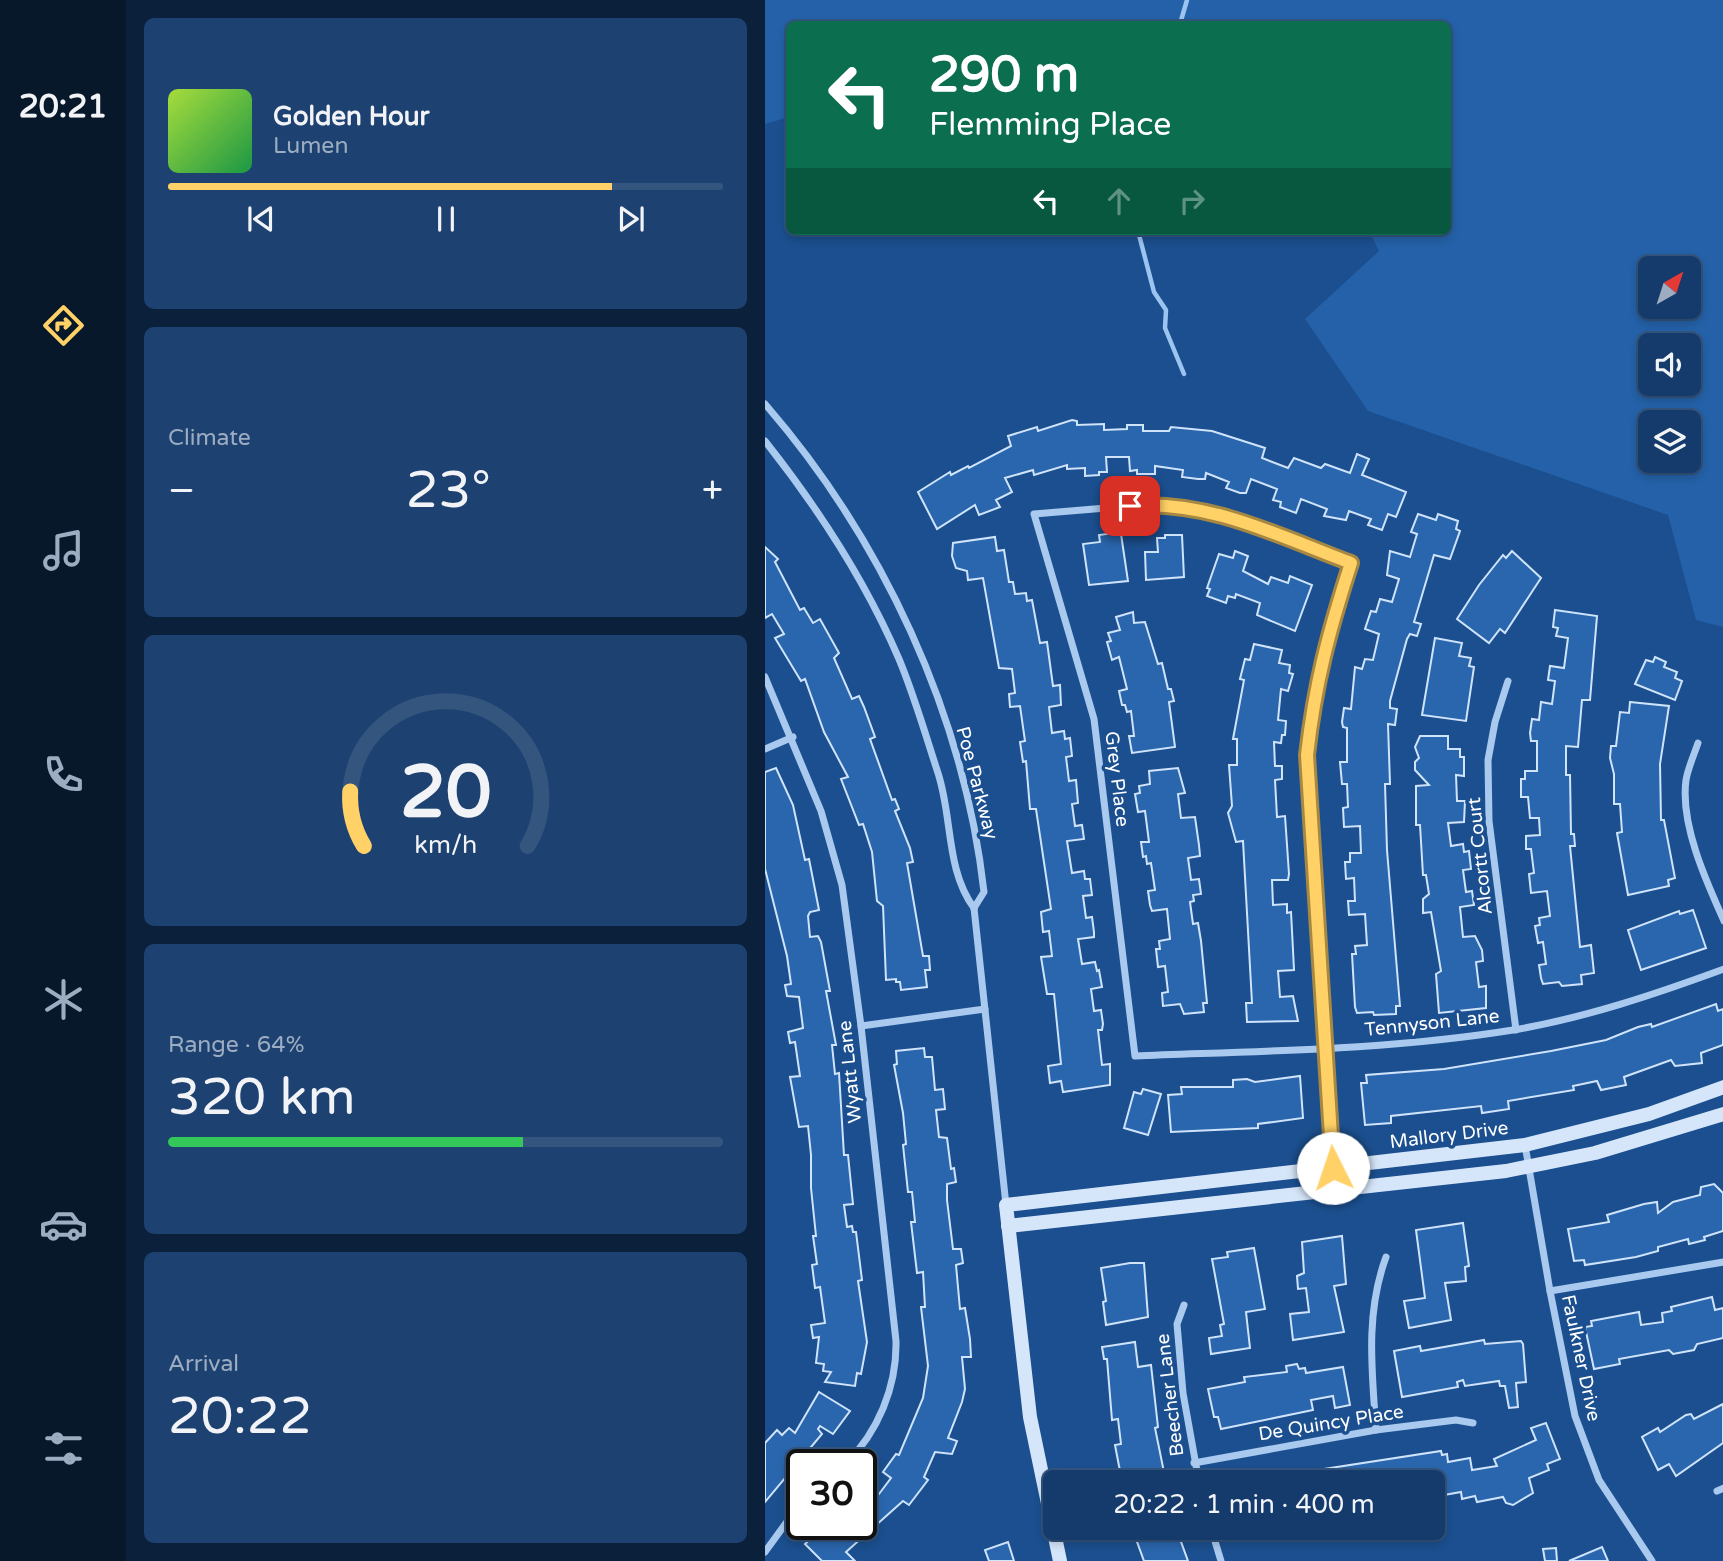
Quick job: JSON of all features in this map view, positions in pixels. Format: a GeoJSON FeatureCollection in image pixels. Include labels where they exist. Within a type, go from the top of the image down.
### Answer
{"type":"FeatureCollection","features":[{"type":"Feature","properties":{"kind":"main road","name":"Mallory Drive"},"geometry":{"type":"LineString","coordinates":[[1006,1205],[1525,1145],[1649,1114],[1723,1087]]}},
{"type":"Feature","properties":{"kind":"main road"},"geometry":{"type":"LineString","coordinates":[[1008,1226],[1399,1185],[1529,1167],[1595,1153],[1723,1114]]}},
{"type":"Feature","properties":{"kind":"main road"},"geometry":{"type":"LineString","coordinates":[[1006,1205],[1030,1417],[1060,1561]]}},
{"type":"Feature","properties":{"kind":"street","name":"Poe Parkway"},"geometry":{"type":"LineString","coordinates":[[765,404],[847,512],[924,658],[972,813],[984,892],[974,908],[961,890],[939,775],[899,661],[848,560],[802,487],[765,441]]}},
{"type":"Feature","properties":{"kind":"street","name":"Grey Place"},"geometry":{"type":"LineString","coordinates":[[1135,1056],[1094,719],[1035,514],[1154,504],[1215,513],[1351,563],[1326,640],[1313,697],[1307,755],[1324,1049]]}},
{"type":"Feature","properties":{"kind":"street","name":"Wyatt Lane"},"geometry":{"type":"LineString","coordinates":[[765,677],[793,737],[821,811],[842,885],[861,1026],[896,1365],[874,1428],[858,1449]]}},
{"type":"Feature","properties":{"kind":"street","name":"Alcortt Court"},"geometry":{"type":"LineString","coordinates":[[1508,681],[1495,722],[1488,760],[1489,821],[1516,1030]]}},
{"type":"Feature","properties":{"kind":"street"},"geometry":{"type":"LineString","coordinates":[[765,749],[793,737]]}},
{"type":"Feature","properties":{"kind":"street"},"geometry":{"type":"LineString","coordinates":[[1698,743],[1686,780],[1690,823],[1701,869],[1723,921]]}},
{"type":"Feature","properties":{"kind":"street"},"geometry":{"type":"LineString","coordinates":[[974,908],[1006,1205]]}},
{"type":"Feature","properties":{"kind":"street","name":"Tennyson Lane"},"geometry":{"type":"LineString","coordinates":[[1135,1056],[1324,1049],[1516,1030],[1593,1011],[1723,969]]}},
{"type":"Feature","properties":{"kind":"street"},"geometry":{"type":"LineString","coordinates":[[861,1026],[985,1009]]}},
{"type":"Feature","properties":{"kind":"street"},"geometry":{"type":"LineString","coordinates":[[1324,1049],[1333,1168]]}},
{"type":"Feature","properties":{"kind":"street","name":"Faulkner Drive"},"geometry":{"type":"LineString","coordinates":[[1525,1145],[1575,1416],[1587,1450],[1618,1512],[1652,1561]]}},
{"type":"Feature","properties":{"kind":"street"},"geometry":{"type":"LineString","coordinates":[[1376,1430],[1370,1323],[1375,1286],[1386,1257]]}},
{"type":"Feature","properties":{"kind":"street"},"geometry":{"type":"LineString","coordinates":[[1550,1291],[1723,1262]]}},
{"type":"Feature","properties":{"kind":"street","name":"Beecher Lane"},"geometry":{"type":"LineString","coordinates":[[1184,1305],[1177,1324],[1196,1470]]}},
{"type":"Feature","properties":{"kind":"street","name":"De Quincy Place"},"geometry":{"type":"LineString","coordinates":[[1194,1464],[1376,1430],[1456,1420],[1473,1423]]}},
{"type":"Feature","properties":{"kind":"street"},"geometry":{"type":"LineString","coordinates":[[765,1552],[786,1523]]}},
{"type":"Feature","properties":{"kind":"street"},"geometry":{"type":"LineString","coordinates":[[1215,1540],[1221,1561]]}},
{"type":"Feature","properties":{"kind":"shaded area"},"geometry":{"type":"Polygon","coordinates":[[[765,0],[1723,0],[1723,627],[1696,620],[1668,515],[1368,411],[1305,319],[1379,251],[1371,235],[1451,235],[1451,21],[786,21],[786,118],[765,124],[765,0]]]}},
{"type":"Feature","properties":{"kind":"building"},"geometry":{"type":"Polygon","coordinates":[[[1072,420],[1077,421],[1077,425],[1104,424],[1104,430],[1143,425],[1143,431],[1169,431],[1171,427],[1212,431],[1265,448],[1262,458],[1288,468],[1294,458],[1321,468],[1325,464],[1350,473],[1357,454],[1369,459],[1362,475],[1406,492],[1396,517],[1388,514],[1382,530],[1368,525],[1371,519],[1349,511],[1346,520],[1324,516],[1327,509],[1301,499],[1296,513],[1280,507],[1281,502],[1273,500],[1277,489],[1251,479],[1246,493],[1240,493],[1226,488],[1229,482],[1206,473],[1205,479],[1182,477],[1183,470],[1155,466],[1155,474],[1137,474],[1137,470],[1130,471],[1129,457],[1106,457],[1107,472],[1099,472],[1099,475],[1085,476],[1085,468],[1067,469],[1067,465],[1034,475],[1033,470],[1005,478],[1012,492],[996,500],[1000,507],[979,515],[975,505],[937,529],[918,492],[950,472],[951,475],[968,466],[969,468],[1011,446],[1008,436],[1037,427],[1038,431],[1072,420]]]}},
{"type":"Feature","properties":{"kind":"building"},"geometry":{"type":"Polygon","coordinates":[[[1418,514],[1436,520],[1438,514],[1458,521],[1456,529],[1460,531],[1450,559],[1434,555],[1414,622],[1421,624],[1417,636],[1410,634],[1407,639],[1390,701],[1390,708],[1397,709],[1395,725],[1388,724],[1390,784],[1385,784],[1387,850],[1400,1006],[1396,1006],[1396,1014],[1374,1015],[1373,1012],[1357,1013],[1355,1007],[1352,954],[1356,954],[1355,946],[1367,945],[1365,914],[1349,915],[1348,901],[1355,901],[1354,878],[1346,879],[1345,862],[1350,862],[1350,853],[1361,853],[1360,826],[1344,827],[1343,808],[1348,807],[1347,784],[1342,784],[1340,762],[1347,762],[1347,728],[1343,727],[1342,722],[1344,708],[1351,709],[1355,667],[1362,669],[1365,659],[1373,660],[1379,634],[1365,629],[1371,611],[1376,612],[1380,599],[1392,602],[1399,579],[1387,575],[1390,551],[1410,557],[1417,534],[1411,532],[1418,514]]]}},
{"type":"Feature","properties":{"kind":"building"},"geometry":{"type":"Polygon","coordinates":[[[1121,534],[1128,581],[1089,585],[1083,544],[1100,542],[1099,535],[1121,534]]]}},
{"type":"Feature","properties":{"kind":"building"},"geometry":{"type":"Polygon","coordinates":[[[1165,535],[1182,535],[1184,577],[1146,580],[1145,552],[1158,552],[1157,538],[1165,538],[1165,535]]]}},
{"type":"Feature","properties":{"kind":"building"},"geometry":{"type":"Polygon","coordinates":[[[995,537],[997,551],[1004,550],[1009,582],[1013,582],[1015,594],[1026,593],[1027,601],[1032,600],[1040,643],[1047,642],[1053,686],[1060,685],[1061,705],[1049,707],[1052,733],[1064,731],[1065,739],[1070,738],[1072,756],[1066,757],[1069,781],[1076,780],[1078,803],[1072,804],[1075,826],[1082,825],[1084,839],[1067,841],[1072,873],[1084,871],[1085,879],[1090,879],[1092,895],[1083,896],[1086,918],[1092,917],[1094,932],[1094,937],[1078,939],[1082,964],[1095,962],[1097,971],[1099,970],[1102,987],[1091,989],[1094,1011],[1101,1010],[1103,1024],[1102,1030],[1098,1030],[1102,1065],[1110,1064],[1110,1085],[1063,1092],[1061,1081],[1050,1083],[1048,1066],[1061,1064],[1054,994],[1047,994],[1041,957],[1052,956],[1049,931],[1043,932],[1041,912],[1051,909],[1036,809],[1030,809],[1026,761],[1023,762],[1020,742],[1025,741],[1020,706],[1010,707],[1009,694],[1015,693],[1012,669],[999,668],[983,578],[968,580],[967,571],[956,568],[952,556],[953,543],[995,537]]]}},
{"type":"Feature","properties":{"kind":"building"},"geometry":{"type":"Polygon","coordinates":[[[765,547],[778,559],[775,562],[800,610],[804,608],[813,623],[820,619],[839,653],[834,658],[852,699],[859,696],[864,707],[875,737],[870,739],[892,800],[895,799],[899,809],[895,811],[910,848],[913,862],[907,863],[923,956],[929,956],[930,970],[925,970],[927,987],[901,990],[900,982],[896,982],[896,979],[886,980],[883,906],[877,901],[872,852],[863,824],[859,825],[841,779],[848,777],[824,732],[805,679],[801,681],[775,638],[784,634],[772,614],[765,618],[765,547]]]}},
{"type":"Feature","properties":{"kind":"building"},"geometry":{"type":"Polygon","coordinates":[[[1235,551],[1248,556],[1243,571],[1268,584],[1271,577],[1288,583],[1290,576],[1312,585],[1295,631],[1257,615],[1260,603],[1236,594],[1235,598],[1228,596],[1226,603],[1207,596],[1210,589],[1207,588],[1219,554],[1233,558],[1235,551]]]}},
{"type":"Feature","properties":{"kind":"building"},"geometry":{"type":"Polygon","coordinates":[[[1512,551],[1541,578],[1505,633],[1500,629],[1489,643],[1457,619],[1503,555],[1506,558],[1512,551]]]}},
{"type":"Feature","properties":{"kind":"building"},"geometry":{"type":"Polygon","coordinates":[[[1555,610],[1597,616],[1590,700],[1582,700],[1578,747],[1566,746],[1566,775],[1570,775],[1571,834],[1574,834],[1575,846],[1570,846],[1580,947],[1591,945],[1594,973],[1581,975],[1582,984],[1562,986],[1559,982],[1543,984],[1541,978],[1539,965],[1546,964],[1543,942],[1538,943],[1535,926],[1540,925],[1539,918],[1550,916],[1547,891],[1531,893],[1529,874],[1534,873],[1531,849],[1526,849],[1526,836],[1540,835],[1539,818],[1530,818],[1528,797],[1521,797],[1521,779],[1525,779],[1525,771],[1537,771],[1537,741],[1531,741],[1530,733],[1532,719],[1539,720],[1541,702],[1552,704],[1555,681],[1548,680],[1550,666],[1564,668],[1568,638],[1556,636],[1558,628],[1553,627],[1555,610]]]}},
{"type":"Feature","properties":{"kind":"building"},"geometry":{"type":"Polygon","coordinates":[[[1133,612],[1134,623],[1145,622],[1158,664],[1162,663],[1168,689],[1171,689],[1174,701],[1169,702],[1175,747],[1132,753],[1129,736],[1134,736],[1131,711],[1127,712],[1125,705],[1122,705],[1119,691],[1127,689],[1119,657],[1112,660],[1107,642],[1111,641],[1108,633],[1120,630],[1116,617],[1133,612]]]}},
{"type":"Feature","properties":{"kind":"building"},"geometry":{"type":"Polygon","coordinates":[[[1435,638],[1462,643],[1459,656],[1471,658],[1469,666],[1474,667],[1466,721],[1422,715],[1435,638]]]}},
{"type":"Feature","properties":{"kind":"building"},"geometry":{"type":"Polygon","coordinates":[[[1254,644],[1282,650],[1279,663],[1290,665],[1289,673],[1293,674],[1288,691],[1281,689],[1278,720],[1286,721],[1285,735],[1282,735],[1281,743],[1274,742],[1275,766],[1282,766],[1282,779],[1275,780],[1277,817],[1285,816],[1289,874],[1288,880],[1272,880],[1273,905],[1287,904],[1287,913],[1291,912],[1294,970],[1278,971],[1280,997],[1293,996],[1298,1021],[1247,1022],[1246,1003],[1252,1003],[1243,841],[1236,842],[1228,813],[1232,806],[1229,765],[1237,765],[1237,739],[1233,739],[1244,680],[1240,679],[1245,659],[1250,660],[1254,644]]]}},
{"type":"Feature","properties":{"kind":"building"},"geometry":{"type":"Polygon","coordinates":[[[1655,657],[1666,662],[1664,667],[1677,672],[1675,678],[1682,681],[1675,700],[1635,684],[1646,660],[1653,662],[1655,657]]]}},
{"type":"Feature","properties":{"kind":"building"},"geometry":{"type":"Polygon","coordinates":[[[1630,702],[1669,706],[1660,764],[1661,820],[1664,820],[1675,878],[1668,880],[1669,886],[1628,895],[1617,833],[1622,832],[1620,804],[1614,804],[1614,774],[1610,758],[1611,746],[1616,746],[1620,712],[1629,713],[1630,702]]]}},
{"type":"Feature","properties":{"kind":"building"},"geometry":{"type":"Polygon","coordinates":[[[1420,736],[1448,736],[1448,749],[1460,749],[1460,757],[1464,757],[1464,776],[1456,775],[1457,801],[1465,801],[1464,822],[1448,823],[1451,846],[1463,844],[1464,852],[1469,851],[1471,869],[1463,870],[1466,892],[1472,891],[1474,905],[1460,907],[1463,937],[1475,936],[1482,950],[1483,961],[1476,962],[1479,987],[1486,986],[1486,1008],[1439,1013],[1436,974],[1441,971],[1431,912],[1423,913],[1423,899],[1429,894],[1426,875],[1423,875],[1420,825],[1416,825],[1416,786],[1429,785],[1415,770],[1415,762],[1419,758],[1415,747],[1420,736]]]}},
{"type":"Feature","properties":{"kind":"building"},"geometry":{"type":"Polygon","coordinates":[[[776,768],[793,805],[805,860],[809,859],[819,910],[810,912],[808,916],[810,937],[818,936],[821,942],[830,991],[826,991],[836,1045],[832,1045],[835,1074],[839,1073],[844,1155],[848,1155],[853,1204],[844,1205],[847,1227],[852,1226],[853,1232],[856,1232],[862,1280],[858,1281],[867,1342],[861,1374],[857,1373],[855,1386],[825,1382],[831,1372],[823,1371],[824,1364],[816,1363],[819,1337],[813,1338],[811,1325],[825,1323],[820,1287],[815,1288],[812,1265],[817,1264],[813,1236],[816,1236],[808,1126],[799,1127],[790,1077],[800,1076],[795,1042],[790,1043],[788,1032],[803,1028],[799,997],[787,996],[785,985],[791,984],[787,956],[765,869],[765,772],[776,768]]]}},
{"type":"Feature","properties":{"kind":"building"},"geometry":{"type":"Polygon","coordinates":[[[1178,768],[1185,793],[1178,794],[1181,818],[1195,817],[1199,845],[1200,856],[1188,858],[1191,880],[1199,879],[1201,894],[1193,895],[1194,901],[1190,902],[1193,924],[1198,923],[1207,1003],[1203,1003],[1204,1012],[1184,1014],[1180,1004],[1163,1006],[1162,993],[1168,992],[1165,966],[1158,967],[1156,949],[1160,949],[1159,941],[1170,939],[1167,909],[1152,911],[1150,905],[1148,891],[1155,890],[1151,863],[1147,864],[1146,856],[1143,857],[1141,842],[1149,842],[1145,811],[1138,812],[1135,794],[1140,793],[1139,786],[1150,784],[1149,771],[1178,768]]]}},
{"type":"Feature","properties":{"kind":"building"},"geometry":{"type":"Polygon","coordinates":[[[1693,910],[1706,948],[1641,970],[1628,930],[1679,911],[1680,914],[1693,910]]]}},
{"type":"Feature","properties":{"kind":"building"},"geometry":{"type":"Polygon","coordinates":[[[1716,1004],[1718,1011],[1723,1009],[1723,1045],[1701,1053],[1702,1063],[1675,1066],[1671,1060],[1624,1077],[1626,1085],[1601,1090],[1597,1081],[1573,1086],[1574,1090],[1508,1101],[1509,1109],[1482,1113],[1481,1106],[1391,1116],[1391,1123],[1365,1125],[1361,1083],[1367,1083],[1366,1075],[1444,1069],[1606,1040],[1638,1027],[1651,1024],[1652,1027],[1716,1004]]]}},
{"type":"Feature","properties":{"kind":"building"},"geometry":{"type":"Polygon","coordinates":[[[924,1048],[925,1057],[932,1057],[935,1090],[943,1089],[945,1109],[936,1110],[939,1137],[947,1138],[951,1169],[954,1168],[956,1182],[947,1184],[947,1200],[953,1249],[961,1249],[963,1263],[956,1265],[960,1309],[965,1308],[971,1357],[962,1357],[965,1389],[948,1438],[957,1441],[952,1454],[935,1452],[924,1477],[928,1480],[909,1505],[903,1501],[877,1524],[877,1497],[891,1478],[883,1472],[896,1454],[899,1455],[923,1398],[928,1366],[921,1307],[925,1307],[923,1272],[917,1273],[911,1222],[915,1222],[912,1192],[908,1192],[903,1113],[894,1065],[897,1064],[896,1051],[924,1048]]]}},
{"type":"Feature","properties":{"kind":"building"},"geometry":{"type":"Polygon","coordinates":[[[1300,1076],[1303,1118],[1258,1124],[1258,1128],[1171,1132],[1168,1095],[1182,1094],[1181,1087],[1233,1087],[1233,1080],[1247,1079],[1255,1082],[1300,1076]]]}},
{"type":"Feature","properties":{"kind":"building"},"geometry":{"type":"Polygon","coordinates":[[[1143,1089],[1161,1094],[1148,1135],[1124,1128],[1134,1092],[1141,1094],[1143,1089]]]}},
{"type":"Feature","properties":{"kind":"building"},"geometry":{"type":"Polygon","coordinates":[[[1714,1184],[1723,1193],[1723,1231],[1704,1237],[1705,1240],[1689,1244],[1688,1239],[1658,1247],[1658,1251],[1636,1257],[1585,1265],[1584,1260],[1574,1261],[1568,1229],[1609,1222],[1607,1215],[1644,1204],[1657,1202],[1658,1213],[1673,1202],[1700,1195],[1701,1187],[1714,1184]]]}},
{"type":"Feature","properties":{"kind":"building"},"geometry":{"type":"Polygon","coordinates":[[[1463,1223],[1469,1266],[1465,1267],[1466,1281],[1445,1283],[1451,1320],[1409,1328],[1404,1301],[1425,1298],[1416,1230],[1463,1223]]]}},
{"type":"Feature","properties":{"kind":"building"},"geometry":{"type":"Polygon","coordinates":[[[1342,1236],[1346,1284],[1334,1286],[1344,1332],[1293,1340],[1290,1314],[1309,1312],[1306,1288],[1298,1289],[1297,1276],[1304,1273],[1302,1242],[1342,1236]]]}},
{"type":"Feature","properties":{"kind":"building"},"geometry":{"type":"Polygon","coordinates":[[[1254,1248],[1265,1309],[1246,1312],[1250,1348],[1211,1354],[1209,1338],[1222,1336],[1220,1325],[1224,1324],[1212,1259],[1228,1257],[1227,1252],[1254,1248]]]}},
{"type":"Feature","properties":{"kind":"building"},"geometry":{"type":"Polygon","coordinates":[[[1144,1263],[1148,1317],[1106,1325],[1101,1268],[1144,1263]]]}},
{"type":"Feature","properties":{"kind":"building"},"geometry":{"type":"Polygon","coordinates":[[[1712,1297],[1715,1310],[1723,1308],[1723,1338],[1697,1344],[1694,1350],[1673,1354],[1669,1350],[1619,1359],[1620,1364],[1594,1369],[1585,1327],[1592,1326],[1591,1321],[1639,1312],[1641,1325],[1663,1322],[1662,1313],[1672,1311],[1671,1307],[1712,1297]]]}},
{"type":"Feature","properties":{"kind":"building"},"geometry":{"type":"Polygon","coordinates":[[[1484,1340],[1485,1344],[1521,1341],[1523,1344],[1526,1382],[1516,1383],[1518,1407],[1509,1408],[1505,1386],[1500,1386],[1499,1381],[1465,1386],[1463,1380],[1457,1382],[1458,1387],[1402,1397],[1394,1351],[1420,1346],[1421,1351],[1484,1340]]]}},
{"type":"Feature","properties":{"kind":"building"},"geometry":{"type":"Polygon","coordinates":[[[1135,1342],[1138,1367],[1151,1365],[1158,1427],[1155,1428],[1164,1470],[1120,1470],[1115,1445],[1121,1444],[1118,1419],[1112,1420],[1107,1359],[1104,1359],[1102,1347],[1135,1342]]]}},
{"type":"Feature","properties":{"kind":"building"},"geometry":{"type":"Polygon","coordinates":[[[1297,1364],[1299,1369],[1305,1368],[1306,1373],[1343,1367],[1350,1405],[1335,1408],[1333,1396],[1311,1400],[1313,1410],[1221,1429],[1218,1417],[1214,1417],[1208,1389],[1245,1382],[1244,1377],[1287,1372],[1286,1366],[1297,1364]]]}},
{"type":"Feature","properties":{"kind":"building"},"geometry":{"type":"Polygon","coordinates":[[[819,1392],[850,1411],[833,1434],[820,1426],[818,1429],[822,1434],[809,1449],[786,1449],[786,1477],[765,1502],[765,1443],[777,1430],[782,1435],[789,1428],[795,1433],[819,1392]]]}},
{"type":"Feature","properties":{"kind":"building"},"geometry":{"type":"Polygon","coordinates":[[[1723,1404],[1723,1443],[1676,1476],[1669,1464],[1658,1470],[1642,1437],[1658,1428],[1660,1432],[1686,1415],[1691,1414],[1694,1419],[1723,1404]]]}},
{"type":"Feature","properties":{"kind":"building"},"geometry":{"type":"Polygon","coordinates":[[[1546,1423],[1560,1459],[1547,1464],[1549,1470],[1529,1478],[1533,1493],[1513,1505],[1506,1503],[1503,1497],[1477,1502],[1475,1496],[1462,1499],[1461,1492],[1445,1495],[1445,1470],[1318,1470],[1441,1451],[1442,1455],[1447,1454],[1448,1462],[1470,1458],[1472,1470],[1497,1466],[1494,1459],[1536,1440],[1531,1428],[1546,1423]]]}},
{"type":"Feature","properties":{"kind":"building"},"geometry":{"type":"Polygon","coordinates":[[[809,1540],[859,1540],[846,1552],[855,1561],[822,1561],[805,1544],[809,1540]]]}},
{"type":"Feature","properties":{"kind":"building"},"geometry":{"type":"Polygon","coordinates":[[[1136,1540],[1180,1540],[1188,1561],[1144,1561],[1136,1540]]]}},
{"type":"Feature","properties":{"kind":"building"},"geometry":{"type":"Polygon","coordinates":[[[1008,1542],[1014,1561],[989,1561],[985,1550],[1008,1542]]]}},
{"type":"Feature","properties":{"kind":"building"},"geometry":{"type":"Polygon","coordinates":[[[1602,1547],[1608,1561],[1569,1561],[1602,1547]]]}},
{"type":"Feature","properties":{"kind":"building"},"geometry":{"type":"Polygon","coordinates":[[[1556,1548],[1557,1561],[1545,1561],[1543,1549],[1556,1548]]]}},
{"type":"Feature","properties":{"kind":"waterway"},"geometry":{"type":"LineString","coordinates":[[1181,21],[1187,0]]}},
{"type":"Feature","properties":{"kind":"waterway"},"geometry":{"type":"LineString","coordinates":[[1139,235],[1154,292],[1166,310],[1165,328],[1184,374]]}},
{"type":"Feature","properties":{"kind":"route"},"geometry":{"type":"LineString","coordinates":[[1130,506],[1154,504],[1215,513],[1351,563],[1326,640],[1313,697],[1307,755],[1333,1168]]}}]}
